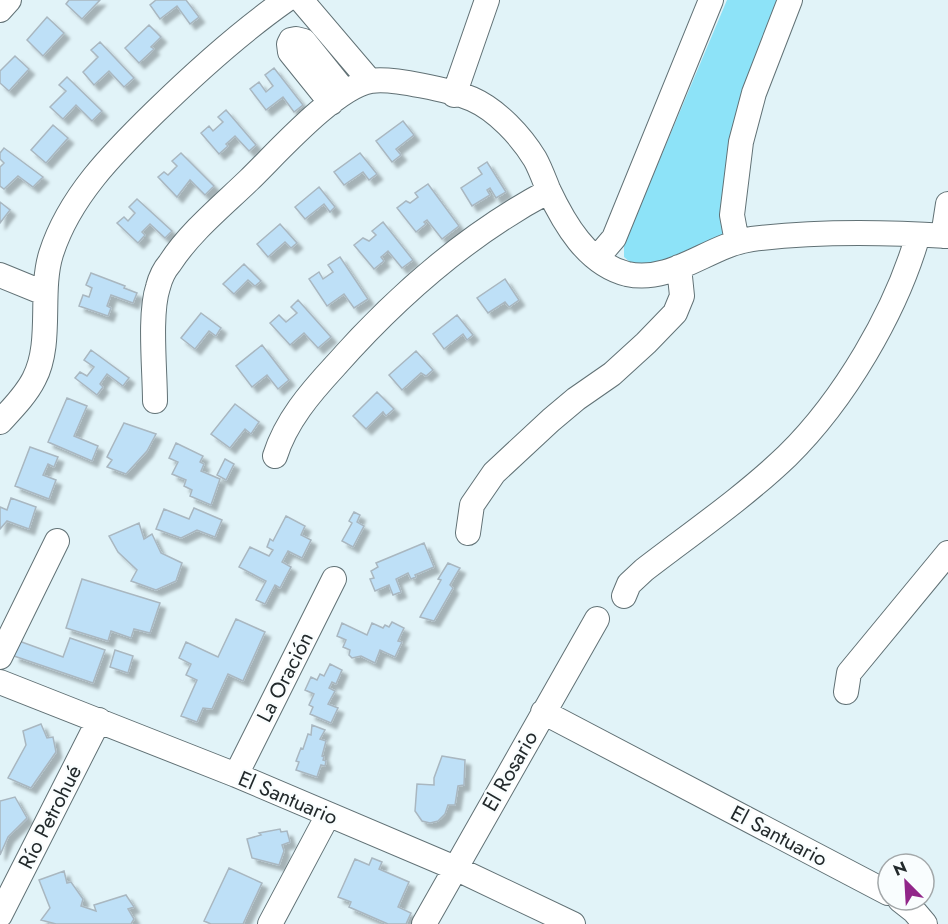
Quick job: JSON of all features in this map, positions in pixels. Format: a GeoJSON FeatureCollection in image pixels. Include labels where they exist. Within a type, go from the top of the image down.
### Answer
{"type":"FeatureCollection","features":[{"type":"Feature","properties":{"kind":"street"},"geometry":{"type":"LineString","coordinates":[[0,10],[9,0]]}},
{"type":"Feature","properties":{"kind":"street"},"geometry":{"type":"LineString","coordinates":[[301,0],[370,81]]}},
{"type":"Feature","properties":{"kind":"street"},"geometry":{"type":"LineString","coordinates":[[454,95],[487,0]]}},
{"type":"Feature","properties":{"kind":"street"},"geometry":{"type":"LineString","coordinates":[[597,258],[614,238],[711,0]]}},
{"type":"Feature","properties":{"kind":"street"},"geometry":{"type":"LineString","coordinates":[[737,242],[732,214],[741,142],[754,93],[790,0]]}},
{"type":"Feature","properties":{"kind":"street"},"geometry":{"type":"LineString","coordinates":[[0,422],[35,379],[43,340],[46,274],[57,236],[68,215],[91,181],[137,130],[201,68],[278,6],[291,40],[304,41],[338,98]]}},
{"type":"Feature","properties":{"kind":"street"},"geometry":{"type":"LineString","coordinates":[[155,401],[154,302],[162,276],[170,261],[227,201],[338,98],[370,81],[401,82],[472,99],[493,112],[514,132],[536,159],[549,191],[573,234],[583,247],[612,268],[628,274],[654,274],[679,267],[737,242],[810,235],[946,236],[948,204]]}},
{"type":"Feature","properties":{"kind":"street"},"geometry":{"type":"LineString","coordinates":[[275,456],[286,428],[310,395],[345,354],[386,312],[425,277],[492,225],[520,206],[549,191]]}},
{"type":"Feature","properties":{"kind":"street"},"geometry":{"type":"LineString","coordinates":[[624,596],[629,584],[644,570],[758,482],[786,457],[822,418],[851,376],[877,330],[905,273],[918,235]]}},
{"type":"Feature","properties":{"kind":"street"},"geometry":{"type":"LineString","coordinates":[[468,533],[472,505],[494,473],[576,399],[612,374],[675,313],[682,296],[679,267]]}},
{"type":"Feature","properties":{"kind":"street"},"geometry":{"type":"LineString","coordinates":[[0,275],[44,293]]}},
{"type":"Feature","properties":{"kind":"street"},"geometry":{"type":"LineString","coordinates":[[0,657],[57,541]]}},
{"type":"Feature","properties":{"kind":"street"},"geometry":{"type":"LineString","coordinates":[[846,692],[849,673],[948,553]]}},
{"type":"Feature","properties":{"kind":"street","name":"La Oración"},"geometry":{"type":"LineString","coordinates":[[236,775],[334,579]]}},
{"type":"Feature","properties":{"kind":"street","name":"El Rosario"},"geometry":{"type":"LineString","coordinates":[[424,924],[597,619]]}},
{"type":"Feature","properties":{"kind":"street","name":"El Santuario"},"geometry":{"type":"LineString","coordinates":[[0,682],[236,775],[455,867],[573,924]]}},
{"type":"Feature","properties":{"kind":"street","name":"El Santuario"},"geometry":{"type":"LineString","coordinates":[[543,712],[876,887]]}},
{"type":"Feature","properties":{"kind":"street","name":"Río Petrohué"},"geometry":{"type":"LineString","coordinates":[[0,915],[99,720]]}},
{"type":"Feature","properties":{"kind":"street"},"geometry":{"type":"LineString","coordinates":[[270,924],[328,815]]}},
{"type":"Feature","properties":{"kind":"street"},"geometry":{"type":"LineString","coordinates":[[915,912],[925,924]]}},
{"type":"Feature","properties":{"kind":"shaded area"},"geometry":{"type":"Polygon","coordinates":[[[727,0],[779,0],[725,230],[720,242],[698,251],[654,262],[631,263],[624,257],[624,244],[727,0]]]}},
{"type":"Feature","properties":{"kind":"building"},"geometry":{"type":"Polygon","coordinates":[[[69,0],[100,0],[82,19],[66,4],[69,0]]]}},
{"type":"Feature","properties":{"kind":"building"},"geometry":{"type":"Polygon","coordinates":[[[156,0],[186,0],[199,17],[190,24],[177,6],[160,19],[150,5],[156,0]]]}},
{"type":"Feature","properties":{"kind":"building"},"geometry":{"type":"Polygon","coordinates":[[[47,17],[64,33],[43,56],[27,40],[47,17]]]}},
{"type":"Feature","properties":{"kind":"building"},"geometry":{"type":"Polygon","coordinates":[[[149,25],[161,37],[151,47],[154,49],[139,63],[125,48],[149,25]]]}},
{"type":"Feature","properties":{"kind":"building"},"geometry":{"type":"Polygon","coordinates":[[[100,42],[134,78],[124,87],[109,71],[94,85],[83,72],[98,57],[91,50],[100,42]]]}},
{"type":"Feature","properties":{"kind":"building"},"geometry":{"type":"Polygon","coordinates":[[[15,56],[29,69],[9,91],[0,83],[0,71],[15,56]]]}},
{"type":"Feature","properties":{"kind":"building"},"geometry":{"type":"Polygon","coordinates":[[[274,68],[303,105],[294,112],[283,97],[266,110],[250,89],[259,82],[266,92],[273,86],[265,75],[274,68]]]}},
{"type":"Feature","properties":{"kind":"building"},"geometry":{"type":"Polygon","coordinates":[[[67,77],[102,111],[92,121],[76,105],[63,119],[50,107],[66,91],[59,85],[67,77]]]}},
{"type":"Feature","properties":{"kind":"building"},"geometry":{"type":"Polygon","coordinates":[[[226,110],[256,145],[249,151],[235,136],[219,154],[201,133],[209,126],[213,131],[223,122],[218,117],[226,110]]]}},
{"type":"Feature","properties":{"kind":"building"},"geometry":{"type":"Polygon","coordinates":[[[403,121],[414,135],[396,149],[401,155],[392,162],[376,141],[403,121]]]}},
{"type":"Feature","properties":{"kind":"building"},"geometry":{"type":"Polygon","coordinates":[[[53,125],[68,138],[46,163],[31,150],[53,125]]]}},
{"type":"Feature","properties":{"kind":"building"},"geometry":{"type":"Polygon","coordinates":[[[4,148],[43,177],[33,187],[18,176],[4,189],[0,186],[0,167],[4,163],[0,159],[0,153],[4,148]]]}},
{"type":"Feature","properties":{"kind":"building"},"geometry":{"type":"Polygon","coordinates":[[[181,153],[214,186],[205,195],[190,180],[177,197],[158,177],[164,172],[168,175],[177,166],[172,161],[181,153]]]}},
{"type":"Feature","properties":{"kind":"building"},"geometry":{"type":"Polygon","coordinates":[[[360,153],[377,174],[369,180],[363,172],[344,185],[334,172],[360,153]]]}},
{"type":"Feature","properties":{"kind":"building"},"geometry":{"type":"Polygon","coordinates":[[[487,162],[506,192],[496,198],[490,188],[487,190],[490,195],[472,206],[461,188],[482,174],[478,168],[487,162]]]}},
{"type":"Feature","properties":{"kind":"building"},"geometry":{"type":"Polygon","coordinates":[[[428,184],[459,226],[442,239],[427,220],[424,222],[426,224],[416,232],[397,208],[406,201],[410,203],[418,197],[415,193],[428,184]]]}},
{"type":"Feature","properties":{"kind":"building"},"geometry":{"type":"Polygon","coordinates":[[[319,187],[335,207],[330,212],[324,204],[305,219],[295,207],[319,187]]]}},
{"type":"Feature","properties":{"kind":"building"},"geometry":{"type":"Polygon","coordinates":[[[137,199],[172,231],[165,238],[150,224],[142,232],[145,235],[138,243],[117,223],[124,217],[128,221],[135,213],[129,207],[137,199]]]}},
{"type":"Feature","properties":{"kind":"building"},"geometry":{"type":"Polygon","coordinates":[[[0,202],[10,210],[0,223],[0,202]]]}},
{"type":"Feature","properties":{"kind":"building"},"geometry":{"type":"Polygon","coordinates":[[[383,222],[413,260],[402,268],[388,251],[381,257],[384,261],[374,269],[354,245],[363,238],[369,241],[376,235],[372,231],[383,222]]]}},
{"type":"Feature","properties":{"kind":"building"},"geometry":{"type":"Polygon","coordinates":[[[280,224],[297,243],[291,248],[285,242],[268,257],[257,244],[280,224]]]}},
{"type":"Feature","properties":{"kind":"building"},"geometry":{"type":"Polygon","coordinates":[[[340,257],[368,299],[354,308],[344,294],[327,306],[309,279],[319,272],[323,279],[333,272],[328,265],[340,257]]]}},
{"type":"Feature","properties":{"kind":"building"},"geometry":{"type":"Polygon","coordinates":[[[244,264],[261,281],[255,286],[248,280],[234,294],[223,284],[244,264]]]}},
{"type":"Feature","properties":{"kind":"building"},"geometry":{"type":"Polygon","coordinates":[[[91,273],[137,293],[133,303],[111,295],[107,306],[111,308],[108,316],[79,306],[83,295],[89,297],[92,288],[86,285],[91,273]]]}},
{"type":"Feature","properties":{"kind":"building"},"geometry":{"type":"Polygon","coordinates":[[[505,279],[519,300],[509,307],[505,302],[488,313],[477,298],[505,279]]]}},
{"type":"Feature","properties":{"kind":"building"},"geometry":{"type":"Polygon","coordinates":[[[298,300],[331,337],[318,348],[304,333],[290,345],[270,323],[279,315],[286,322],[297,313],[291,307],[298,300]]]}},
{"type":"Feature","properties":{"kind":"building"},"geometry":{"type":"Polygon","coordinates":[[[201,313],[221,328],[216,336],[209,331],[195,349],[181,338],[201,313]]]}},
{"type":"Feature","properties":{"kind":"building"},"geometry":{"type":"Polygon","coordinates":[[[457,315],[473,335],[467,340],[463,334],[444,349],[433,334],[457,315]]]}},
{"type":"Feature","properties":{"kind":"building"},"geometry":{"type":"Polygon","coordinates":[[[262,345],[289,380],[278,389],[267,375],[252,387],[236,366],[262,345]]]}},
{"type":"Feature","properties":{"kind":"building"},"geometry":{"type":"Polygon","coordinates":[[[91,350],[129,378],[123,386],[107,374],[100,384],[103,387],[97,395],[75,378],[80,372],[87,376],[94,367],[84,360],[91,350]]]}},
{"type":"Feature","properties":{"kind":"building"},"geometry":{"type":"Polygon","coordinates":[[[416,351],[433,370],[426,376],[421,373],[402,390],[389,375],[416,351]]]}},
{"type":"Feature","properties":{"kind":"building"},"geometry":{"type":"Polygon","coordinates":[[[377,392],[394,409],[386,416],[383,412],[366,429],[353,416],[377,392]]]}},
{"type":"Feature","properties":{"kind":"building"},"geometry":{"type":"Polygon","coordinates":[[[67,398],[87,406],[74,436],[98,446],[92,461],[48,442],[67,398]]]}},
{"type":"Feature","properties":{"kind":"building"},"geometry":{"type":"Polygon","coordinates":[[[235,404],[259,422],[251,434],[245,429],[230,448],[211,434],[235,404]]]}},
{"type":"Feature","properties":{"kind":"building"},"geometry":{"type":"Polygon","coordinates":[[[124,423],[156,434],[147,451],[126,474],[107,467],[112,460],[107,457],[124,423]]]}},
{"type":"Feature","properties":{"kind":"building"},"geometry":{"type":"Polygon","coordinates":[[[176,443],[203,456],[200,462],[204,464],[201,471],[220,479],[211,505],[190,496],[192,490],[184,486],[186,480],[172,474],[178,462],[169,458],[176,443]]]}},
{"type":"Feature","properties":{"kind":"building"},"geometry":{"type":"Polygon","coordinates":[[[30,447],[58,457],[54,467],[48,464],[43,475],[56,480],[49,499],[15,486],[30,447]]]}},
{"type":"Feature","properties":{"kind":"building"},"geometry":{"type":"Polygon","coordinates":[[[225,459],[234,464],[226,480],[217,475],[225,459]]]}},
{"type":"Feature","properties":{"kind":"building"},"geometry":{"type":"Polygon","coordinates":[[[11,498],[36,507],[29,529],[7,521],[0,529],[0,507],[7,510],[11,498]]]}},
{"type":"Feature","properties":{"kind":"building"},"geometry":{"type":"Polygon","coordinates":[[[194,508],[222,520],[215,537],[197,530],[181,538],[156,529],[164,509],[189,519],[194,508]]]}},
{"type":"Feature","properties":{"kind":"building"},"geometry":{"type":"Polygon","coordinates":[[[354,512],[360,515],[357,522],[364,526],[353,547],[342,541],[352,523],[349,521],[354,512]]]}},
{"type":"Feature","properties":{"kind":"building"},"geometry":{"type":"Polygon","coordinates":[[[286,516],[305,526],[301,535],[311,540],[302,558],[288,551],[282,562],[291,567],[280,588],[275,585],[265,604],[256,600],[266,581],[239,567],[250,547],[269,556],[273,550],[267,547],[270,539],[273,541],[286,516]]]}},
{"type":"Feature","properties":{"kind":"building"},"geometry":{"type":"Polygon","coordinates":[[[139,523],[144,539],[152,534],[161,553],[182,563],[176,581],[156,590],[131,581],[137,570],[118,552],[109,536],[139,523]]]}},
{"type":"Feature","properties":{"kind":"building"},"geometry":{"type":"Polygon","coordinates":[[[424,543],[434,567],[411,579],[408,573],[396,579],[401,592],[393,595],[389,585],[375,591],[370,579],[374,578],[371,571],[378,567],[376,563],[424,543]]]}},
{"type":"Feature","properties":{"kind":"building"},"geometry":{"type":"Polygon","coordinates":[[[448,563],[460,568],[450,585],[453,588],[434,621],[420,617],[441,580],[438,579],[448,563]]]}},
{"type":"Feature","properties":{"kind":"building"},"geometry":{"type":"Polygon","coordinates":[[[82,579],[160,603],[150,633],[134,629],[131,638],[111,631],[108,641],[66,628],[82,579]]]}},
{"type":"Feature","properties":{"kind":"building"},"geometry":{"type":"Polygon","coordinates":[[[236,619],[265,632],[243,681],[228,674],[212,709],[203,708],[197,722],[181,716],[197,680],[186,675],[191,664],[179,658],[186,642],[218,657],[236,619]]]}},
{"type":"Feature","properties":{"kind":"building"},"geometry":{"type":"Polygon","coordinates":[[[392,622],[404,628],[398,641],[402,642],[395,657],[380,650],[375,663],[361,656],[352,658],[349,655],[350,650],[343,647],[346,640],[337,636],[342,623],[367,635],[372,623],[383,628],[385,625],[389,627],[392,622]]]}},
{"type":"Feature","properties":{"kind":"building"},"geometry":{"type":"Polygon","coordinates":[[[70,638],[105,650],[93,683],[14,656],[19,641],[63,657],[70,638]]]}},
{"type":"Feature","properties":{"kind":"building"},"geometry":{"type":"Polygon","coordinates":[[[115,650],[133,656],[128,673],[110,667],[115,650]]]}},
{"type":"Feature","properties":{"kind":"building"},"geometry":{"type":"Polygon","coordinates":[[[330,664],[342,670],[336,684],[332,682],[329,688],[335,691],[328,704],[338,708],[331,723],[310,714],[313,707],[309,705],[314,694],[305,690],[311,677],[317,680],[320,674],[324,676],[330,664]]]}},
{"type":"Feature","properties":{"kind":"building"},"geometry":{"type":"Polygon","coordinates":[[[41,724],[47,738],[53,737],[56,752],[31,788],[8,778],[26,745],[23,731],[41,724]]]}},
{"type":"Feature","properties":{"kind":"building"},"geometry":{"type":"Polygon","coordinates":[[[312,725],[325,730],[320,739],[326,741],[322,756],[326,761],[325,766],[321,765],[317,777],[296,770],[299,762],[296,761],[308,734],[311,735],[312,725]]]}},
{"type":"Feature","properties":{"kind":"building"},"geometry":{"type":"Polygon","coordinates":[[[442,756],[465,760],[464,785],[458,786],[455,805],[448,805],[445,814],[438,821],[430,823],[422,821],[415,811],[417,784],[434,785],[434,778],[442,756]]]}},
{"type":"Feature","properties":{"kind":"building"},"geometry":{"type":"Polygon","coordinates":[[[15,797],[27,818],[8,837],[0,855],[0,801],[15,797]]]}},
{"type":"Feature","properties":{"kind":"building"},"geometry":{"type":"Polygon","coordinates":[[[280,829],[281,832],[287,831],[290,842],[282,845],[284,851],[279,865],[252,858],[247,839],[261,835],[259,833],[280,829]]]}},
{"type":"Feature","properties":{"kind":"building"},"geometry":{"type":"Polygon","coordinates":[[[372,858],[382,862],[379,869],[409,882],[398,907],[411,913],[406,924],[388,924],[349,907],[351,902],[338,897],[355,859],[369,865],[372,858]]]}},
{"type":"Feature","properties":{"kind":"building"},"geometry":{"type":"Polygon","coordinates":[[[229,868],[262,883],[243,924],[211,924],[204,921],[229,868]]]}},
{"type":"Feature","properties":{"kind":"building"},"geometry":{"type":"Polygon","coordinates":[[[64,871],[67,883],[71,882],[83,899],[81,906],[96,911],[94,905],[126,895],[134,907],[128,909],[134,919],[131,924],[56,924],[41,920],[50,908],[39,880],[64,871]]]}}]}
